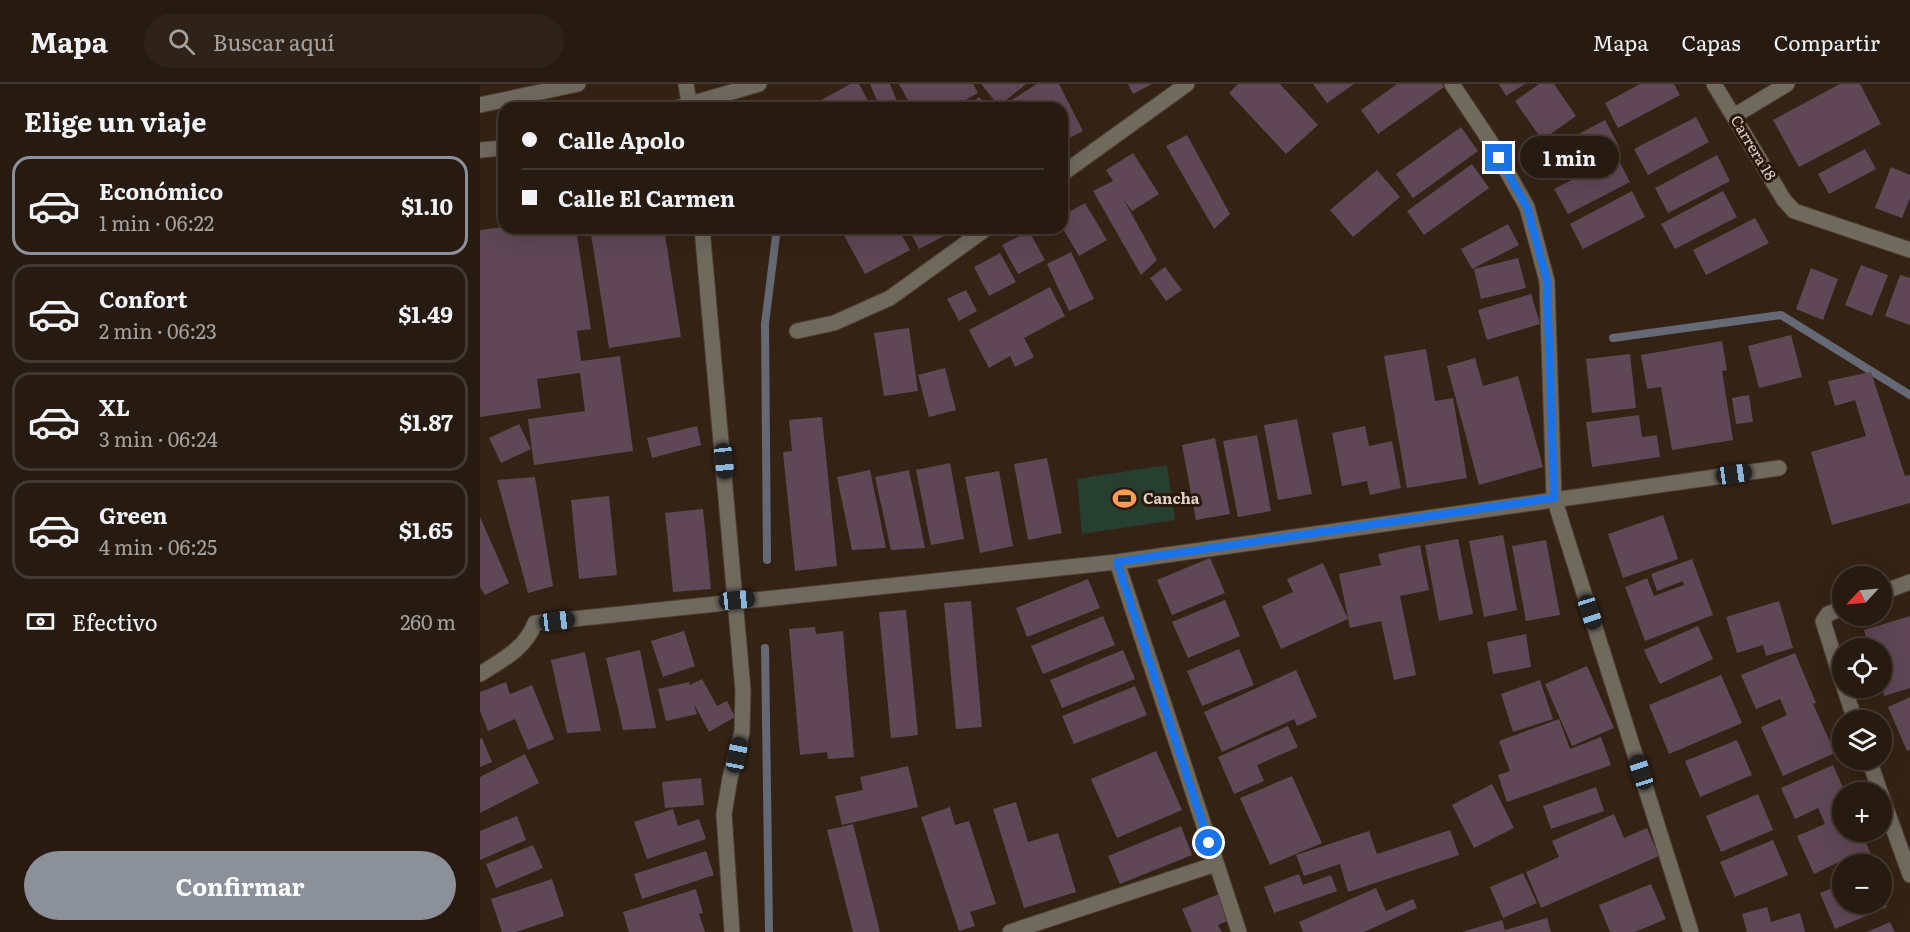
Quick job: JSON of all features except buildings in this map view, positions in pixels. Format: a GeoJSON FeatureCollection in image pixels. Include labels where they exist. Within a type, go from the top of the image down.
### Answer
{"type":"FeatureCollection","features":[{"type":"Feature","properties":{"kind":"street"},"geometry":{"type":"LineString","coordinates":[[480,105],[578,84]]}},
{"type":"Feature","properties":{"kind":"street"},"geometry":{"type":"LineString","coordinates":[[686,84],[686,102]]}},
{"type":"Feature","properties":{"kind":"street"},"geometry":{"type":"LineString","coordinates":[[702,102],[759,84]]}},
{"type":"Feature","properties":{"kind":"street"},"geometry":{"type":"LineString","coordinates":[[1068,170],[1187,84]]}},
{"type":"Feature","properties":{"kind":"street"},"geometry":{"type":"LineString","coordinates":[[1452,84],[1490,141],[1527,207],[1547,281],[1554,498],[1691,932]]}},
{"type":"Feature","properties":{"kind":"street","name":"Carrera 18"},"geometry":{"type":"LineString","coordinates":[[1714,84],[1794,211],[1910,250]]}},
{"type":"Feature","properties":{"kind":"street"},"geometry":{"type":"LineString","coordinates":[[1734,116],[1787,84]]}},
{"type":"Feature","properties":{"kind":"street"},"geometry":{"type":"LineString","coordinates":[[480,150],[498,148]]}},
{"type":"Feature","properties":{"kind":"street"},"geometry":{"type":"LineString","coordinates":[[703,234],[737,600],[744,711],[742,732],[730,778],[724,814],[732,932]]}},
{"type":"Feature","properties":{"kind":"street"},"geometry":{"type":"LineString","coordinates":[[797,331],[834,323],[891,298],[979,234]]}},
{"type":"Feature","properties":{"kind":"street"},"geometry":{"type":"LineString","coordinates":[[480,674],[519,648],[531,635],[535,623],[737,600],[1117,562],[1554,498],[1779,468]]}},
{"type":"Feature","properties":{"kind":"street"},"geometry":{"type":"LineString","coordinates":[[1117,562],[1239,932]]}},
{"type":"Feature","properties":{"kind":"street"},"geometry":{"type":"LineString","coordinates":[[1892,589],[1910,582]]}},
{"type":"Feature","properties":{"kind":"street"},"geometry":{"type":"LineString","coordinates":[[1832,612],[1823,621],[1832,650]]}},
{"type":"Feature","properties":{"kind":"street"},"geometry":{"type":"LineString","coordinates":[[1892,815],[1903,837],[1910,875]]}},
{"type":"Feature","properties":{"kind":"street"},"geometry":{"type":"LineString","coordinates":[[1010,932],[1216,864]]}},
{"type":"Feature","properties":{"kind":"green space","name":"Cancha"},"geometry":{"type":"Polygon","coordinates":[[[1167,465],[1175,520],[1082,534],[1077,479],[1167,465]]]}},
{"type":"Feature","properties":{"kind":"waterway"},"geometry":{"type":"LineString","coordinates":[[767,560],[765,324],[776,234]]}},
{"type":"Feature","properties":{"kind":"waterway"},"geometry":{"type":"LineString","coordinates":[[1613,338],[1781,315],[1910,395]]}},
{"type":"Feature","properties":{"kind":"waterway"},"geometry":{"type":"LineString","coordinates":[[765,648],[769,932]]}},
{"type":"Feature","properties":{"kind":"place","name":"Cancha"},"geometry":{"type":"Point","coordinates":[1125,499]}},
{"type":"Feature","properties":{"kind":"route"},"geometry":{"type":"LineString","coordinates":[[1209,843],[1117,562],[1554,498],[1547,281],[1527,207],[1499,158]]}}]}
